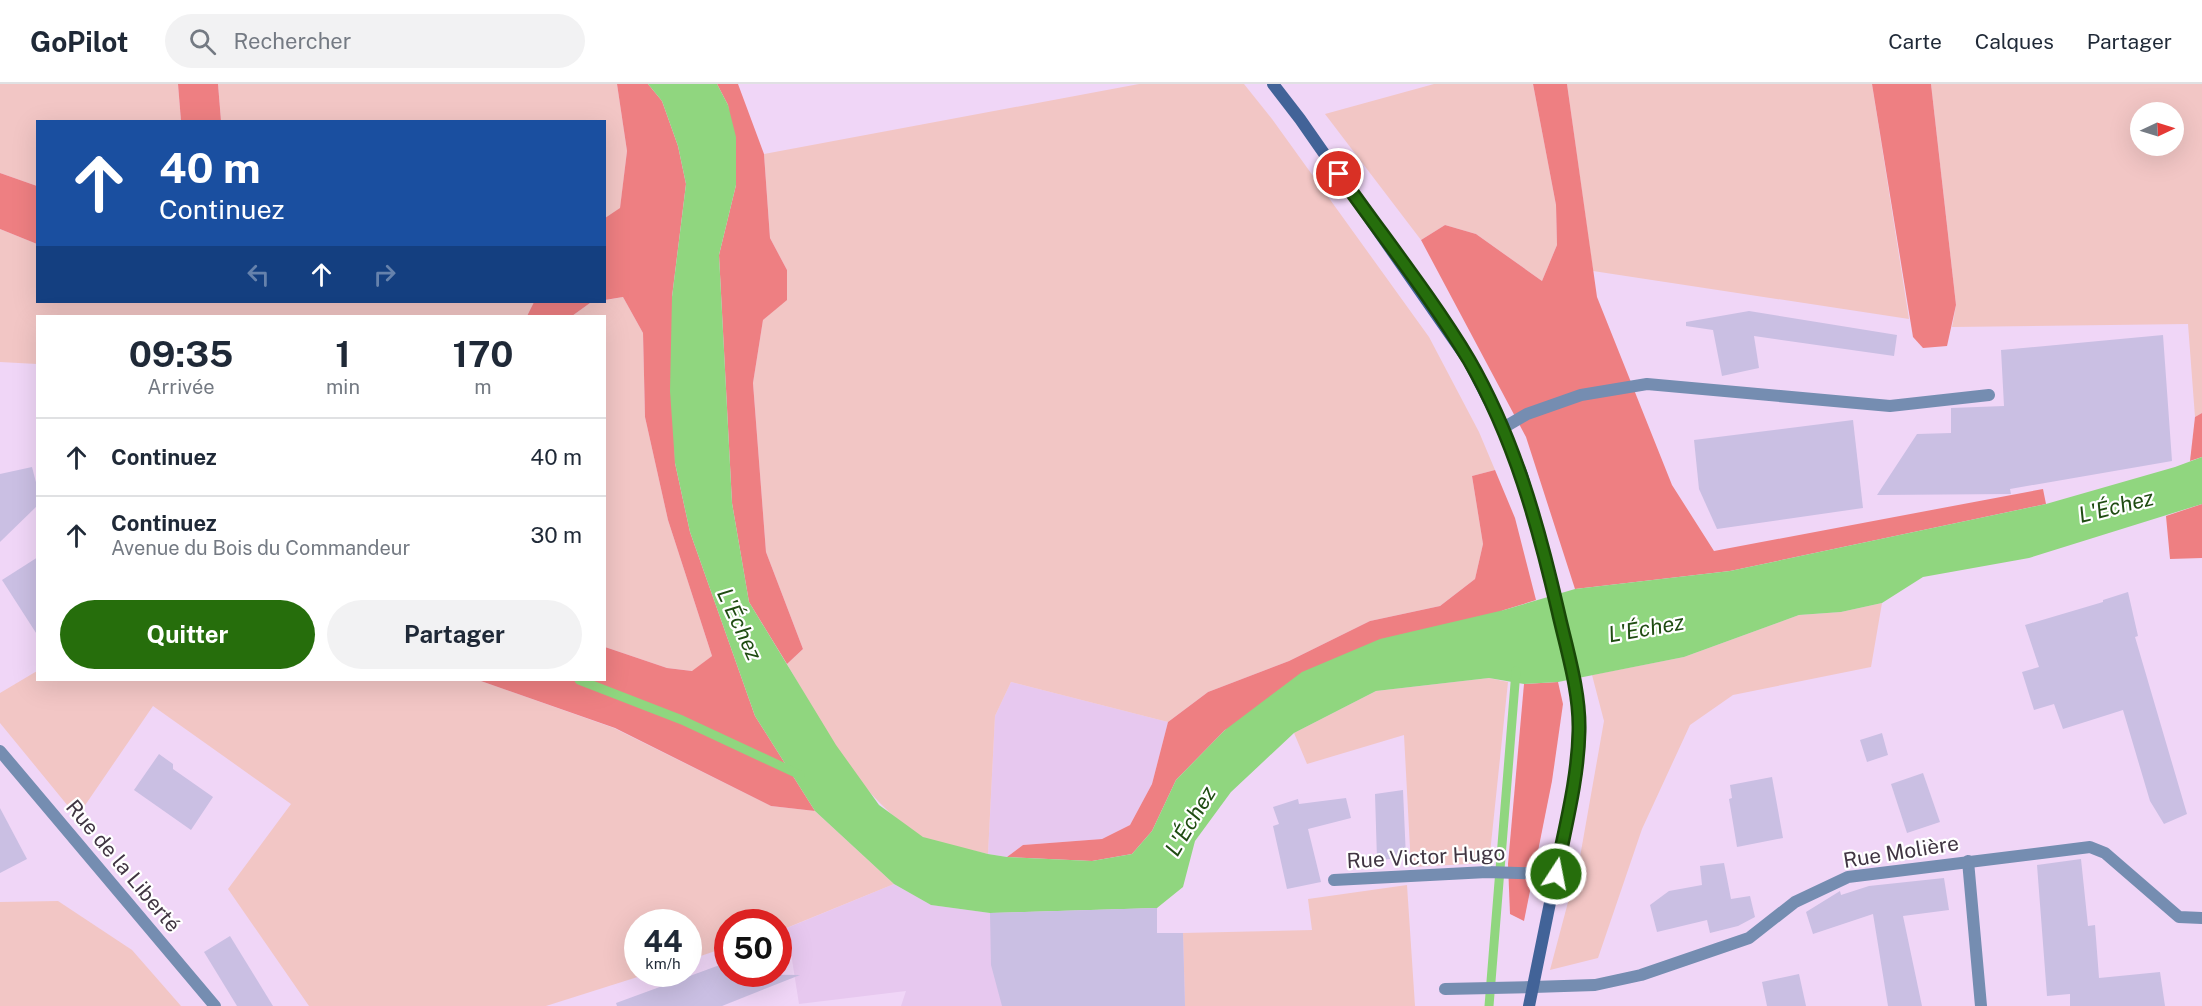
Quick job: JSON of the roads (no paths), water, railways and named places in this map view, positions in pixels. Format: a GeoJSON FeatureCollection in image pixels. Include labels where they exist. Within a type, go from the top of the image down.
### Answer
{"type":"FeatureCollection","features":[{"type":"Feature","properties":{"kind":"main road"},"geometry":{"type":"LineString","coordinates":[[1273,84],[1300,119],[1468,360],[1503,428],[1522,475],[1549,570],[1577,694],[1580,731],[1577,770],[1529,1006]]}},
{"type":"Feature","properties":{"kind":"street"},"geometry":{"type":"LineString","coordinates":[[1503,428],[1527,414],[1581,395],[1647,384],[1890,406],[1989,395]]}},
{"type":"Feature","properties":{"kind":"street","name":"Rue de la Liberté"},"geometry":{"type":"LineString","coordinates":[[0,751],[216,1006]]}},
{"type":"Feature","properties":{"kind":"street","name":"Rue Molière"},"geometry":{"type":"LineString","coordinates":[[1445,989],[1595,985],[1641,975],[1749,939],[1795,902],[1848,877],[2090,847],[2099,849],[2179,917],[2202,918]]}},
{"type":"Feature","properties":{"kind":"street"},"geometry":{"type":"LineString","coordinates":[[1968,861],[1981,1006]]}},
{"type":"Feature","properties":{"kind":"street","name":"Rue Victor Hugo"},"geometry":{"type":"LineString","coordinates":[[1334,880],[1488,872],[1556,874]]}},
{"type":"Feature","properties":{"kind":"water","name":"L'Échez"},"geometry":{"type":"Polygon","coordinates":[[[648,84],[717,84],[728,105],[736,137],[736,185],[719,255],[732,503],[749,602],[836,745],[879,805],[923,837],[1007,857],[1092,861],[1132,854],[1152,831],[1176,780],[1225,730],[1302,672],[1380,639],[1504,610],[1575,589],[1730,571],[2046,504],[2202,457],[2202,504],[2029,558],[1923,577],[1882,603],[1841,612],[1799,615],[1684,657],[1558,682],[1524,684],[1489,678],[1376,691],[1294,733],[1231,792],[1195,841],[1183,887],[1157,908],[990,913],[931,905],[894,884],[815,811],[755,716],[690,532],[675,463],[670,391],[672,297],[686,184],[678,146],[662,101],[648,84]]]}},
{"type":"Feature","properties":{"kind":"waterway"},"geometry":{"type":"LineString","coordinates":[[1489,1006],[1516,671]]}},
{"type":"Feature","properties":{"kind":"waterway"},"geometry":{"type":"LineString","coordinates":[[582,681],[682,720],[800,775]]}}]}
